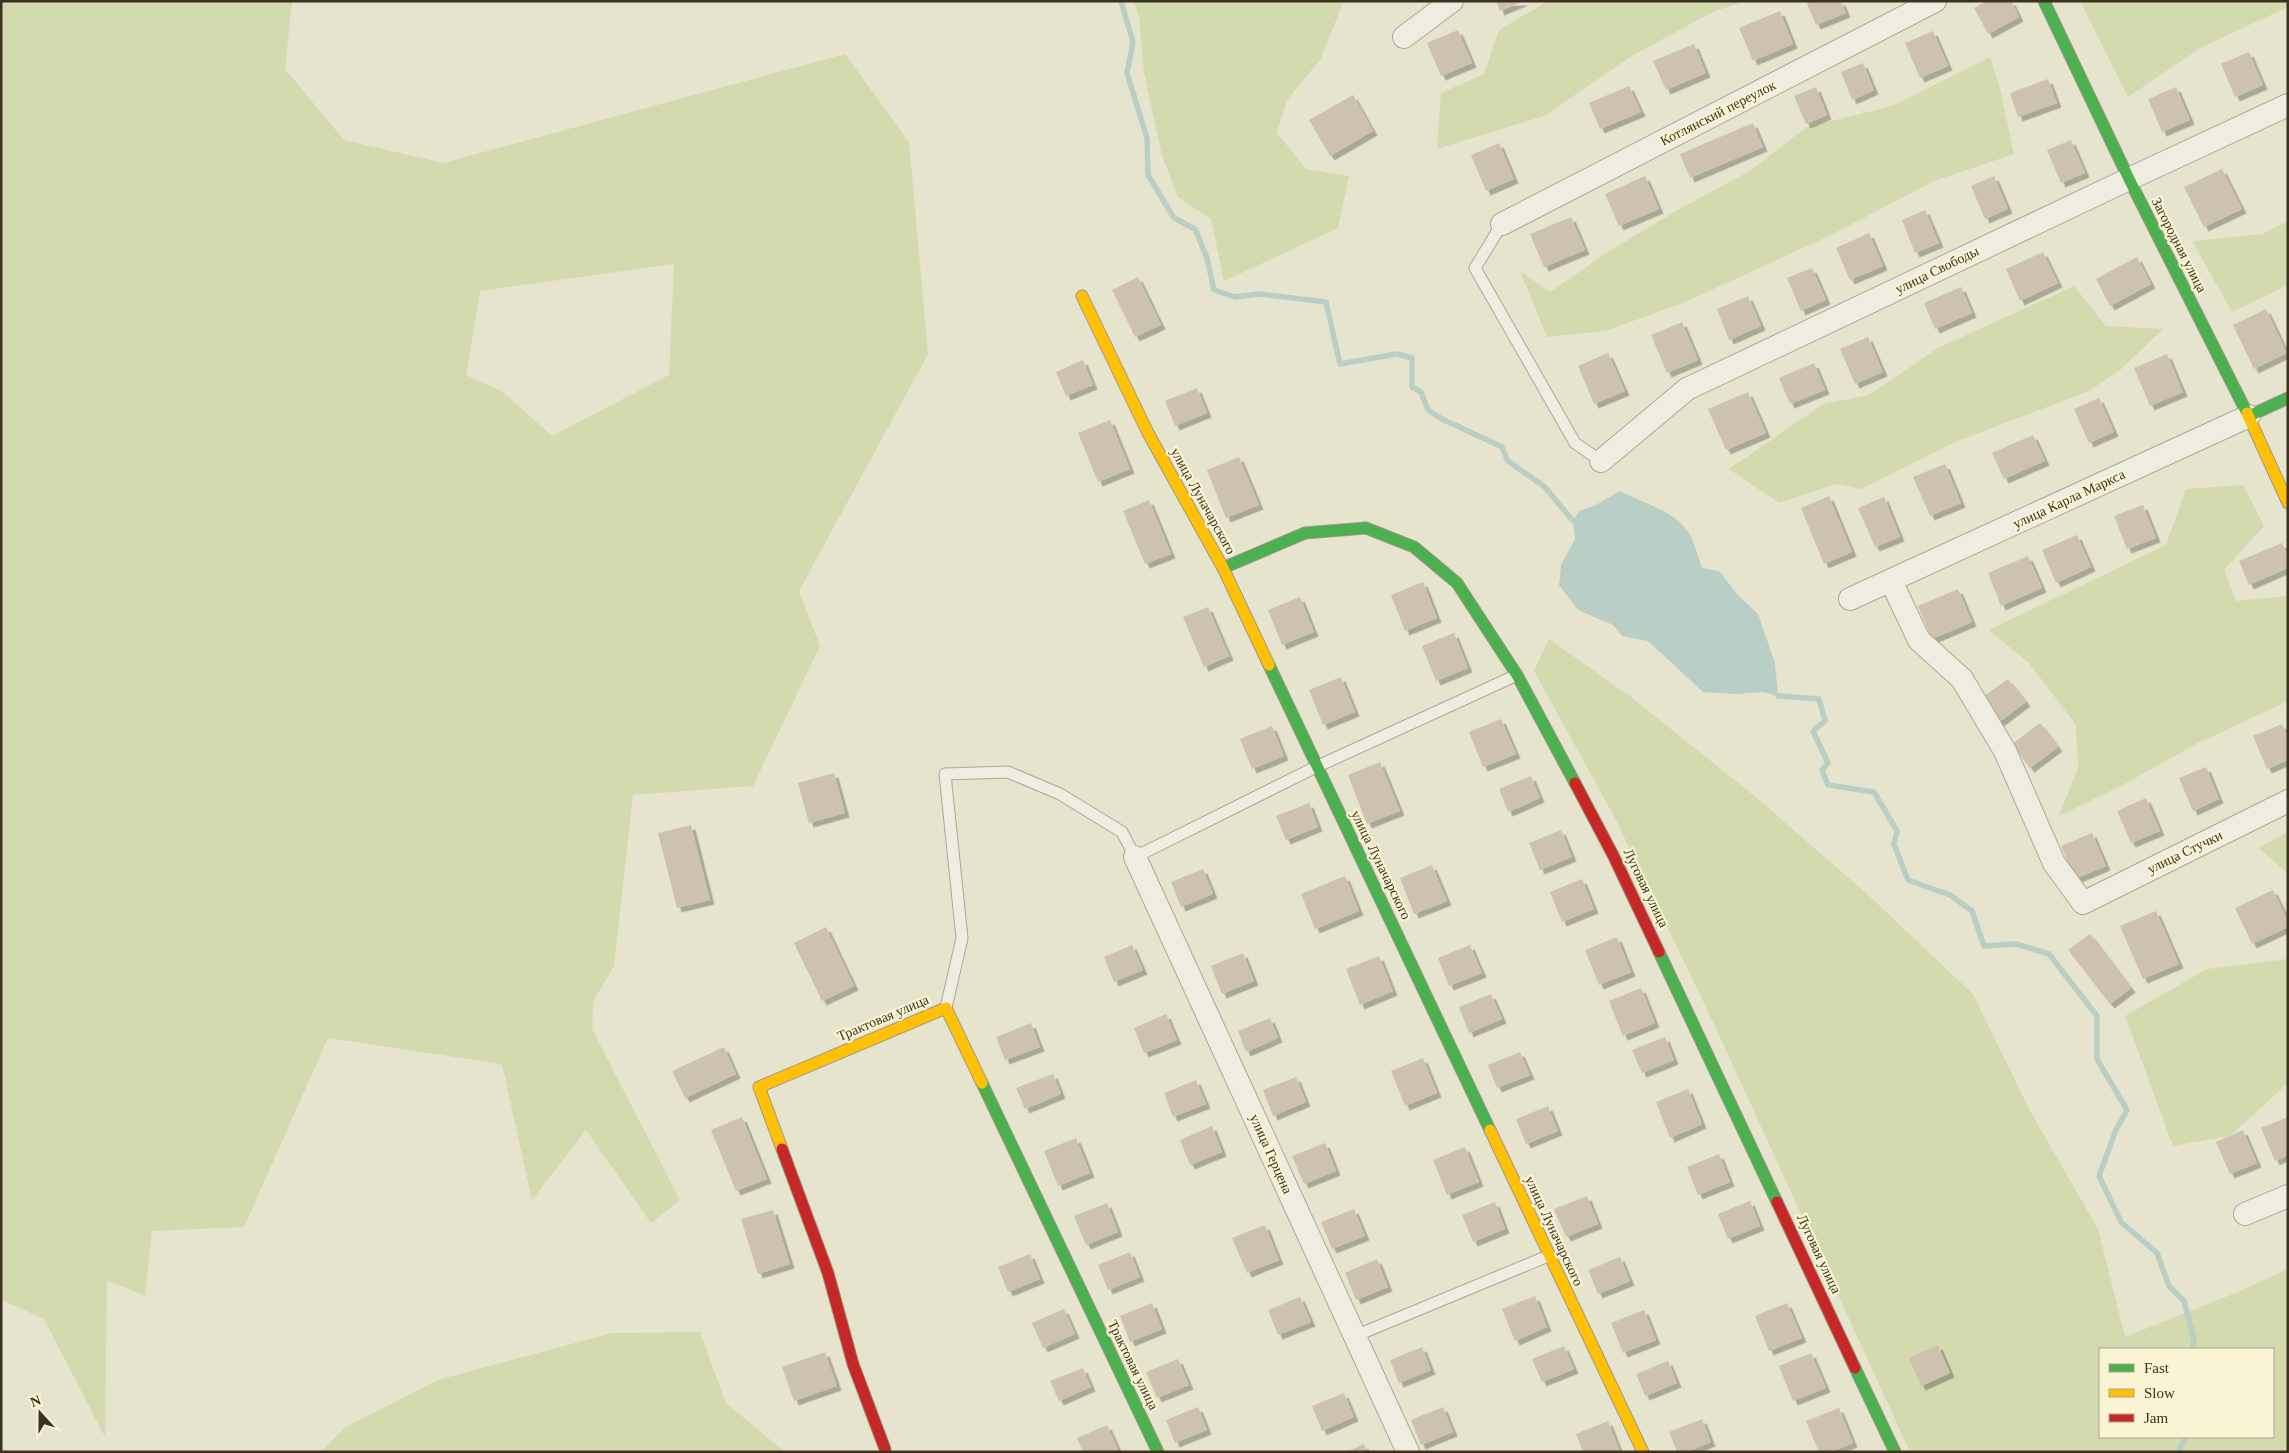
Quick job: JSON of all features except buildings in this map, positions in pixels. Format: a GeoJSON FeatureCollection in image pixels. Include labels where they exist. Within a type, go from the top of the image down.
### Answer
{"type":"FeatureCollection","features":[{"type":"Feature","properties":{"kind":"street"},"geometry":{"type":"LineString","coordinates":[[1404,37],[1452,1]]}},
{"type":"Feature","properties":{"kind":"street","name":"Котлянский переулок"},"geometry":{"type":"LineString","coordinates":[[1502,224],[1935,1]]}},
{"type":"Feature","properties":{"kind":"street","name":"Загородная улица"},"geometry":{"type":"LineString","coordinates":[[2044,1],[2129,178],[2249,416],[2288,503]]}},
{"type":"Feature","properties":{"kind":"street","name":"улица Свободы"},"geometry":{"type":"LineString","coordinates":[[1601,461],[1688,389],[2129,178],[2288,106]]}},
{"type":"Feature","properties":{"kind":"street","name":"улица Луначарского"},"geometry":{"type":"LineString","coordinates":[[1082,296],[1148,433],[1223,568],[1316,767],[1438,1018],[1548,1256],[1643,1452]]}},
{"type":"Feature","properties":{"kind":"street","name":"улица Карла Маркса"},"geometry":{"type":"LineString","coordinates":[[1850,598],[1891,581],[2288,398]]}},
{"type":"Feature","properties":{"kind":"street","name":"Луговая улица"},"geometry":{"type":"LineString","coordinates":[[1223,568],[1305,533],[1366,528],[1414,547],[1456,583],[1517,675],[1613,855],[1895,1452]]}},
{"type":"Feature","properties":{"kind":"street","name":"улица Стучки"},"geometry":{"type":"LineString","coordinates":[[1891,581],[1919,640],[1962,679],[2005,751],[2054,863],[2083,903],[2288,801]]}},
{"type":"Feature","properties":{"kind":"street","name":"улица Герцена"},"geometry":{"type":"LineString","coordinates":[[1135,857],[1408,1452]]}},
{"type":"Feature","properties":{"kind":"street","name":"Трактовая улица"},"geometry":{"type":"LineString","coordinates":[[885,1449],[852,1364],[828,1273],[759,1087],[946,1008],[1158,1452]]}},
{"type":"Feature","properties":{"kind":"street"},"geometry":{"type":"LineString","coordinates":[[2245,1214],[2288,1196]]}},
{"type":"Feature","properties":{"kind":"lane"},"geometry":{"type":"LineString","coordinates":[[1502,224],[1475,268],[1575,443],[1601,461]]}},
{"type":"Feature","properties":{"kind":"lane"},"geometry":{"type":"LineString","coordinates":[[946,1008],[962,938],[945,774],[1008,772],[1051,791],[1122,832],[1135,857],[1316,767],[1517,675]]}},
{"type":"Feature","properties":{"kind":"lane"},"geometry":{"type":"LineString","coordinates":[[1355,1336],[1548,1256]]}},
{"type":"Feature","properties":{"kind":"green space"},"geometry":{"type":"Polygon","coordinates":[[[1,1],[292,1],[285,69],[344,140],[443,163],[845,54],[909,142],[928,354],[799,591],[820,646],[753,786],[633,795],[614,966],[593,1002],[592,1029],[680,1200],[651,1223],[586,1130],[532,1200],[502,1064],[328,1038],[244,1227],[152,1231],[145,1296],[107,1280],[105,1437],[44,1319],[1,1300],[1,1]],[[674,264],[480,291],[466,375],[503,392],[552,436],[669,375],[674,264]]]}},
{"type":"Feature","properties":{"kind":"green space"},"geometry":{"type":"Polygon","coordinates":[[[1134,1],[1344,1],[1320,60],[1287,100],[1277,133],[1306,169],[1349,176],[1338,228],[1224,281],[1211,219],[1178,197],[1162,156],[1144,73],[1139,16],[1134,1]]]}},
{"type":"Feature","properties":{"kind":"green space"},"geometry":{"type":"Polygon","coordinates":[[[1548,1],[1746,1],[1715,11],[1635,54],[1544,116],[1437,149],[1441,93],[1484,74],[1499,30],[1548,1]]]}},
{"type":"Feature","properties":{"kind":"green space"},"geometry":{"type":"Polygon","coordinates":[[[2080,1],[2288,1],[2288,7],[2202,47],[2128,97],[2080,1]]]}},
{"type":"Feature","properties":{"kind":"green space"},"geometry":{"type":"Polygon","coordinates":[[[1990,57],[2000,88],[2014,154],[1934,181],[1831,235],[1683,303],[1605,331],[1547,337],[1520,271],[1550,292],[1611,250],[1683,207],[1748,172],[1807,127],[1892,106],[1990,57]]]}},
{"type":"Feature","properties":{"kind":"green space"},"geometry":{"type":"Polygon","coordinates":[[[2288,221],[2288,285],[2232,312],[2192,241],[2263,234],[2288,221]]]}},
{"type":"Feature","properties":{"kind":"green space"},"geometry":{"type":"Polygon","coordinates":[[[2074,286],[2106,326],[2163,329],[2120,370],[2089,391],[1955,442],[1861,489],[1835,484],[1779,503],[1729,469],[1823,404],[1869,395],[1938,348],[2074,286]]]}},
{"type":"Feature","properties":{"kind":"green space"},"geometry":{"type":"Polygon","coordinates":[[[2243,485],[2264,526],[2224,570],[2236,601],[2288,596],[2288,701],[2198,743],[2123,785],[2059,816],[2078,768],[2076,725],[2029,663],[1989,630],[2166,545],[2186,489],[2243,485]]]}},
{"type":"Feature","properties":{"kind":"green space"},"geometry":{"type":"Polygon","coordinates":[[[1549,639],[1631,697],[1758,799],[1865,892],[1973,994],[2029,1109],[2098,1229],[2125,1337],[2238,1292],[2288,1269],[2288,1452],[1910,1452],[1714,1024],[1615,818],[1534,671],[1549,639]]]}},
{"type":"Feature","properties":{"kind":"green space"},"geometry":{"type":"Polygon","coordinates":[[[2288,832],[2288,874],[2259,848],[2288,832]]]}},
{"type":"Feature","properties":{"kind":"green space"},"geometry":{"type":"Polygon","coordinates":[[[2288,959],[2288,1083],[2230,1136],[2173,1146],[2125,1016],[2207,969],[2288,959]]]}},
{"type":"Feature","properties":{"kind":"green space"},"geometry":{"type":"Polygon","coordinates":[[[700,1332],[726,1403],[785,1452],[321,1452],[344,1428],[438,1380],[612,1333],[700,1332]]]}},
{"type":"Feature","properties":{"kind":"shaded area"},"geometry":{"type":"Polygon","coordinates":[[[1620,491],[1657,508],[1682,524],[1693,540],[1702,568],[1719,571],[1737,594],[1758,614],[1775,663],[1778,696],[1764,692],[1735,694],[1703,692],[1648,641],[1622,636],[1613,625],[1578,610],[1559,585],[1561,565],[1575,539],[1573,521],[1579,511],[1596,505],[1620,491]]]}},
{"type":"Feature","properties":{"kind":"waterway"},"geometry":{"type":"LineString","coordinates":[[1121,1],[1133,42],[1127,73],[1147,138],[1148,175],[1174,218],[1195,229],[1207,258],[1214,290],[1235,297],[1259,294],[1326,302],[1340,364],[1397,354],[1412,358],[1412,387],[1421,392],[1428,410],[1442,419],[1502,447],[1508,461],[1545,487],[1573,521]]}},
{"type":"Feature","properties":{"kind":"waterway"},"geometry":{"type":"LineString","coordinates":[[1778,696],[1819,699],[1825,721],[1813,731],[1828,763],[1822,770],[1828,785],[1874,792],[1897,831],[1894,844],[1908,880],[1950,895],[1972,911],[1984,946],[2016,944],[2049,954],[2097,1016],[2097,1059],[2127,1110],[2116,1130],[2099,1176],[2121,1222],[2157,1253],[2169,1286],[2184,1301],[2194,1340],[2192,1348]]}},
{"type":"Feature","properties":{"kind":"waterway"},"geometry":{"type":"LineString","coordinates":[[2178,1452],[2185,1438]]}},
{"type":"Feature","properties":{"kind":"traffic: fast"},"geometry":{"type":"LineString","coordinates":[[2044,1],[2129,179],[2247,413]]}},
{"type":"Feature","properties":{"kind":"traffic: fast"},"geometry":{"type":"LineString","coordinates":[[2249,416],[2288,398]]}},
{"type":"Feature","properties":{"kind":"traffic: fast"},"geometry":{"type":"LineString","coordinates":[[1223,568],[1305,533],[1366,528],[1414,547],[1457,583],[1517,675],[1575,783]]}},
{"type":"Feature","properties":{"kind":"traffic: fast"},"geometry":{"type":"LineString","coordinates":[[1269,665],[1490,1130]]}},
{"type":"Feature","properties":{"kind":"traffic: fast"},"geometry":{"type":"LineString","coordinates":[[1659,952],[1777,1202]]}},
{"type":"Feature","properties":{"kind":"traffic: fast"},"geometry":{"type":"LineString","coordinates":[[982,1083],[1158,1452]]}},
{"type":"Feature","properties":{"kind":"traffic: fast"},"geometry":{"type":"LineString","coordinates":[[1855,1368],[1895,1452]]}},
{"type":"Feature","properties":{"kind":"traffic: slow"},"geometry":{"type":"LineString","coordinates":[[1082,296],[1148,433],[1223,568],[1269,665]]}},
{"type":"Feature","properties":{"kind":"traffic: slow"},"geometry":{"type":"LineString","coordinates":[[2247,413],[2288,503]]}},
{"type":"Feature","properties":{"kind":"traffic: slow"},"geometry":{"type":"LineString","coordinates":[[782,1149],[759,1087],[946,1008],[982,1083]]}},
{"type":"Feature","properties":{"kind":"traffic: slow"},"geometry":{"type":"LineString","coordinates":[[1490,1130],[1643,1452]]}},
{"type":"Feature","properties":{"kind":"traffic: jam"},"geometry":{"type":"LineString","coordinates":[[1575,783],[1613,855],[1659,952]]}},
{"type":"Feature","properties":{"kind":"traffic: jam"},"geometry":{"type":"LineString","coordinates":[[782,1149],[828,1273],[853,1364],[885,1449]]}},
{"type":"Feature","properties":{"kind":"traffic: jam"},"geometry":{"type":"LineString","coordinates":[[1777,1202],[1855,1368]]}}]}
